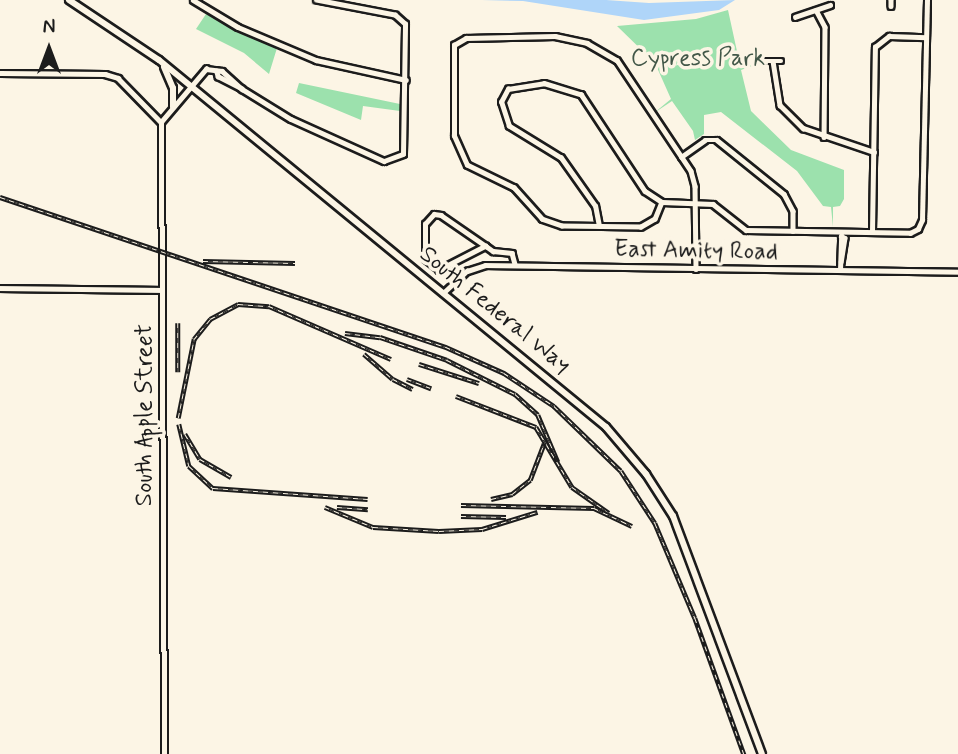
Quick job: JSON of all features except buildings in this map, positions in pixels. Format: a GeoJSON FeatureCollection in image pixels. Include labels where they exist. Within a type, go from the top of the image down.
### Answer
{"type":"FeatureCollection","features":[{"type":"Feature","properties":{"kind":"main road","name":"South Federal Way"},"geometry":{"type":"LineString","coordinates":[[69,0],[159,60],[606,427],[653,484],[689,552],[762,754]]}},
{"type":"Feature","properties":{"kind":"main road"},"geometry":{"type":"LineString","coordinates":[[159,60],[172,82],[173,107]]}},
{"type":"Feature","properties":{"kind":"street"},"geometry":{"type":"LineString","coordinates":[[193,0],[238,26],[316,60],[405,80]]}},
{"type":"Feature","properties":{"kind":"street"},"geometry":{"type":"LineString","coordinates":[[0,73],[105,74],[118,78],[161,122],[206,69],[216,71],[218,77],[291,119],[384,161],[399,159],[406,146],[406,29],[402,19],[316,0]]}},
{"type":"Feature","properties":{"kind":"street"},"geometry":{"type":"LineString","coordinates":[[599,226],[595,206],[556,152],[509,126],[502,96],[512,87],[538,83],[581,94],[645,191],[662,202],[695,202],[719,206],[746,230],[841,234],[918,229],[922,220],[927,0]]}},
{"type":"Feature","properties":{"kind":"street"},"geometry":{"type":"LineString","coordinates":[[795,17],[830,5]]}},
{"type":"Feature","properties":{"kind":"street"},"geometry":{"type":"LineString","coordinates":[[816,10],[825,27],[824,137]]}},
{"type":"Feature","properties":{"kind":"street"},"geometry":{"type":"LineString","coordinates":[[662,202],[660,213],[649,224],[599,226],[548,222],[513,188],[473,169],[462,159],[454,136],[453,51],[458,41],[543,36],[601,49],[627,71],[691,171],[695,202],[695,269]]}},
{"type":"Feature","properties":{"kind":"street"},"geometry":{"type":"LineString","coordinates":[[872,232],[877,43],[889,36],[926,37]]}},
{"type":"Feature","properties":{"kind":"street"},"geometry":{"type":"LineString","coordinates":[[758,61],[781,61]]}},
{"type":"Feature","properties":{"kind":"street"},"geometry":{"type":"LineString","coordinates":[[773,61],[779,105],[807,131],[874,152]]}},
{"type":"Feature","properties":{"kind":"street","name":"South Apple Street"},"geometry":{"type":"LineString","coordinates":[[161,122],[164,754]]}},
{"type":"Feature","properties":{"kind":"street"},"geometry":{"type":"LineString","coordinates":[[681,157],[705,140],[717,140],[784,194],[792,205],[793,231]]}},
{"type":"Feature","properties":{"kind":"street"},"geometry":{"type":"LineString","coordinates":[[486,246],[439,270],[425,259],[425,224],[434,214],[441,215],[486,246],[512,253],[515,264]]}},
{"type":"Feature","properties":{"kind":"street"},"geometry":{"type":"LineString","coordinates":[[840,270],[845,249],[841,234]]}},
{"type":"Feature","properties":{"kind":"street","name":"East Amity Road"},"geometry":{"type":"LineString","coordinates":[[443,293],[477,267],[515,264],[958,272]]}},
{"type":"Feature","properties":{"kind":"street"},"geometry":{"type":"LineString","coordinates":[[0,288],[162,290]]}},
{"type":"Feature","properties":{"kind":"green space","name":"Cypress Park"},"geometry":{"type":"Polygon","coordinates":[[[728,10],[740,65],[755,65],[741,70],[751,111],[791,150],[844,170],[844,199],[840,206],[833,207],[833,227],[831,207],[823,206],[797,171],[721,112],[704,115],[704,134],[695,140],[693,131],[672,101],[654,113],[671,99],[655,63],[617,26],[696,19],[728,10]]]}},
{"type":"Feature","properties":{"kind":"green space"},"geometry":{"type":"Polygon","coordinates":[[[206,14],[277,48],[269,74],[244,53],[196,29],[206,14]]]}},
{"type":"Feature","properties":{"kind":"green space"},"geometry":{"type":"Polygon","coordinates":[[[299,83],[400,104],[400,111],[363,106],[361,120],[296,93],[299,83]]]}},
{"type":"Feature","properties":{"kind":"water"},"geometry":{"type":"Polygon","coordinates":[[[482,0],[606,0],[649,3],[735,0],[719,10],[644,20],[523,1],[482,0]]]}},
{"type":"Feature","properties":{"kind":"railway"},"geometry":{"type":"LineString","coordinates":[[0,197],[446,347],[504,373],[554,406],[621,471],[655,523],[695,618],[744,754]]}},
{"type":"Feature","properties":{"kind":"railway"},"geometry":{"type":"LineString","coordinates":[[203,261],[295,263]]}},
{"type":"Feature","properties":{"kind":"railway"},"geometry":{"type":"LineString","coordinates":[[178,418],[194,339],[210,319],[238,304],[269,306],[391,359]]}},
{"type":"Feature","properties":{"kind":"railway"},"geometry":{"type":"LineString","coordinates":[[178,323],[178,372]]}},
{"type":"Feature","properties":{"kind":"railway"},"geometry":{"type":"LineString","coordinates":[[345,333],[380,337],[447,360],[515,394],[538,415],[558,462]]}},
{"type":"Feature","properties":{"kind":"railway"},"geometry":{"type":"LineString","coordinates":[[364,354],[393,379],[413,389]]}},
{"type":"Feature","properties":{"kind":"railway"},"geometry":{"type":"LineString","coordinates":[[419,364],[479,383]]}},
{"type":"Feature","properties":{"kind":"railway"},"geometry":{"type":"LineString","coordinates":[[407,379],[431,388]]}},
{"type":"Feature","properties":{"kind":"railway"},"geometry":{"type":"LineString","coordinates":[[456,396],[536,427],[572,487],[609,513]]}},
{"type":"Feature","properties":{"kind":"railway"},"geometry":{"type":"LineString","coordinates":[[179,424],[189,466],[213,488],[368,499]]}},
{"type":"Feature","properties":{"kind":"railway"},"geometry":{"type":"LineString","coordinates":[[185,434],[200,459],[231,477]]}},
{"type":"Feature","properties":{"kind":"railway"},"geometry":{"type":"LineString","coordinates":[[491,499],[512,494],[530,480],[544,444]]}},
{"type":"Feature","properties":{"kind":"railway"},"geometry":{"type":"LineString","coordinates":[[461,505],[594,508],[632,526]]}},
{"type":"Feature","properties":{"kind":"railway"},"geometry":{"type":"LineString","coordinates":[[325,507],[373,527],[439,531],[482,529],[537,512]]}},
{"type":"Feature","properties":{"kind":"railway"},"geometry":{"type":"LineString","coordinates":[[337,507],[368,509]]}},
{"type":"Feature","properties":{"kind":"railway"},"geometry":{"type":"LineString","coordinates":[[461,516],[506,517]]}}]}
